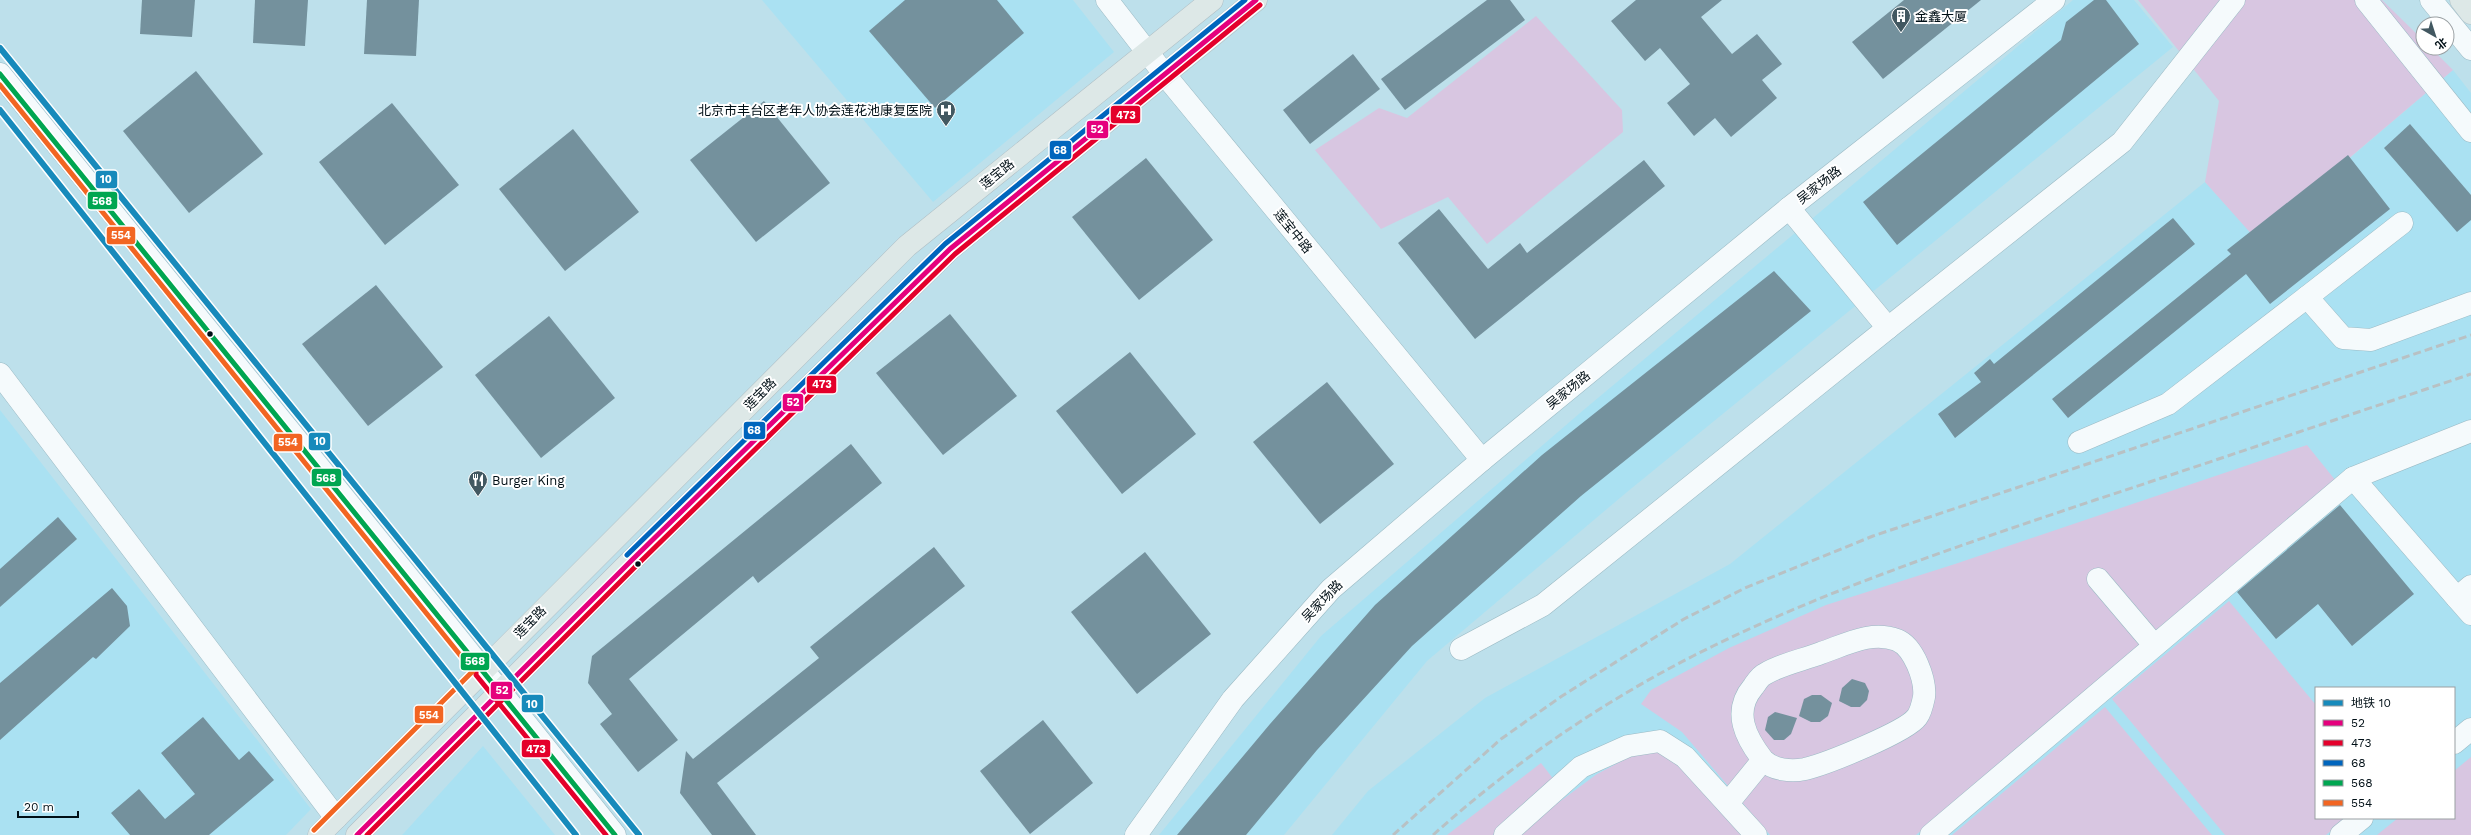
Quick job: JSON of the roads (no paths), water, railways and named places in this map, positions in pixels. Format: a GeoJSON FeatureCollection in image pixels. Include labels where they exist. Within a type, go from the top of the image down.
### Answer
{"type":"FeatureCollection","features":[{"type":"Feature","properties":{"kind":"main road","name":"莲宝路"},"geometry":{"type":"LineString","coordinates":[[318,835],[907,246],[1212,0]]}},
{"type":"Feature","properties":{"kind":"main road"},"geometry":{"type":"LineString","coordinates":[[357,835],[499,692],[950,249],[1256,0]]}},
{"type":"Feature","properties":{"kind":"main road"},"geometry":{"type":"LineString","coordinates":[[2460,0],[2471,13]]}},
{"type":"Feature","properties":{"kind":"street","name":"莲宝中路"},"geometry":{"type":"LineString","coordinates":[[1107,0],[1147,53],[1482,460]]}},
{"type":"Feature","properties":{"kind":"street","name":"吴家场路"},"geometry":{"type":"LineString","coordinates":[[1136,835],[1233,699],[1331,589],[1482,460],[1789,208],[2054,0]]}},
{"type":"Feature","properties":{"kind":"street"},"geometry":{"type":"LineString","coordinates":[[1461,648],[1543,605],[2122,142],[2234,0]]}},
{"type":"Feature","properties":{"kind":"street"},"geometry":{"type":"LineString","coordinates":[[2366,0],[2471,131]]}},
{"type":"Feature","properties":{"kind":"street"},"geometry":{"type":"LineString","coordinates":[[2431,0],[2471,49]]}},
{"type":"Feature","properties":{"kind":"street"},"geometry":{"type":"LineString","coordinates":[[0,74],[615,835]]}},
{"type":"Feature","properties":{"kind":"street"},"geometry":{"type":"LineString","coordinates":[[1789,208],[1888,328]]}},
{"type":"Feature","properties":{"kind":"street"},"geometry":{"type":"LineString","coordinates":[[2079,442],[2168,404],[2402,223]]}},
{"type":"Feature","properties":{"kind":"street"},"geometry":{"type":"LineString","coordinates":[[2307,297],[2343,338],[2371,340],[2471,303]]}},
{"type":"Feature","properties":{"kind":"street"},"geometry":{"type":"LineString","coordinates":[[0,374],[336,818]]}},
{"type":"Feature","properties":{"kind":"street"},"geometry":{"type":"LineString","coordinates":[[1931,835],[2353,478],[2471,430]]}},
{"type":"Feature","properties":{"kind":"street"},"geometry":{"type":"LineString","coordinates":[[2353,478],[2464,592],[2471,614]]}},
{"type":"Feature","properties":{"kind":"street"},"geometry":{"type":"LineString","coordinates":[[2098,579],[2154,645]]}},
{"type":"Feature","properties":{"kind":"street"},"geometry":{"type":"LineString","coordinates":[[1870,636],[1897,640],[1914,657],[1922,675],[1924,697],[1918,717],[1906,725],[1864,746],[1804,769],[1784,770],[1769,766],[1763,760],[1749,742],[1741,719],[1748,693],[1764,674],[1870,636]]}},
{"type":"Feature","properties":{"kind":"street"},"geometry":{"type":"LineString","coordinates":[[2455,742],[2471,729]]}},
{"type":"Feature","properties":{"kind":"street"},"geometry":{"type":"LineString","coordinates":[[1505,835],[1581,767],[1628,746],[1660,741],[1685,757],[1756,835]]}},
{"type":"Feature","properties":{"kind":"street"},"geometry":{"type":"LineString","coordinates":[[1728,803],[1763,760]]}},
{"type":"Feature","properties":{"kind":"street"},"geometry":{"type":"LineString","coordinates":[[2341,835],[2361,819]]}},
{"type":"Feature","properties":{"kind":"railway"},"geometry":{"type":"LineString","coordinates":[[1393,835],[1501,739],[1562,696],[1684,619],[1745,588],[1873,536],[2471,335]]}},
{"type":"Feature","properties":{"kind":"railway"},"geometry":{"type":"LineString","coordinates":[[1433,835],[1493,784],[1557,737],[1590,715],[1658,675],[1741,633],[1841,590],[1942,552],[2471,374]]}},
{"type":"Feature","properties":{"kind":"metro line","name":"10"},"geometry":{"type":"LineString","coordinates":[[0,48],[639,835]]}},
{"type":"Feature","properties":{"kind":"metro line","name":"10"},"geometry":{"type":"LineString","coordinates":[[0,110],[576,835]]}},
{"type":"Feature","properties":{"kind":"place","name":"金鑫大厦"},"geometry":{"type":"Point","coordinates":[1901,33]}},
{"type":"Feature","properties":{"kind":"place","name":"北京市丰台区老年人协会莲花池康复医院"},"geometry":{"type":"Point","coordinates":[946,127]}},
{"type":"Feature","properties":{"kind":"place","name":"Burger King"},"geometry":{"type":"Point","coordinates":[478,497]}}]}
